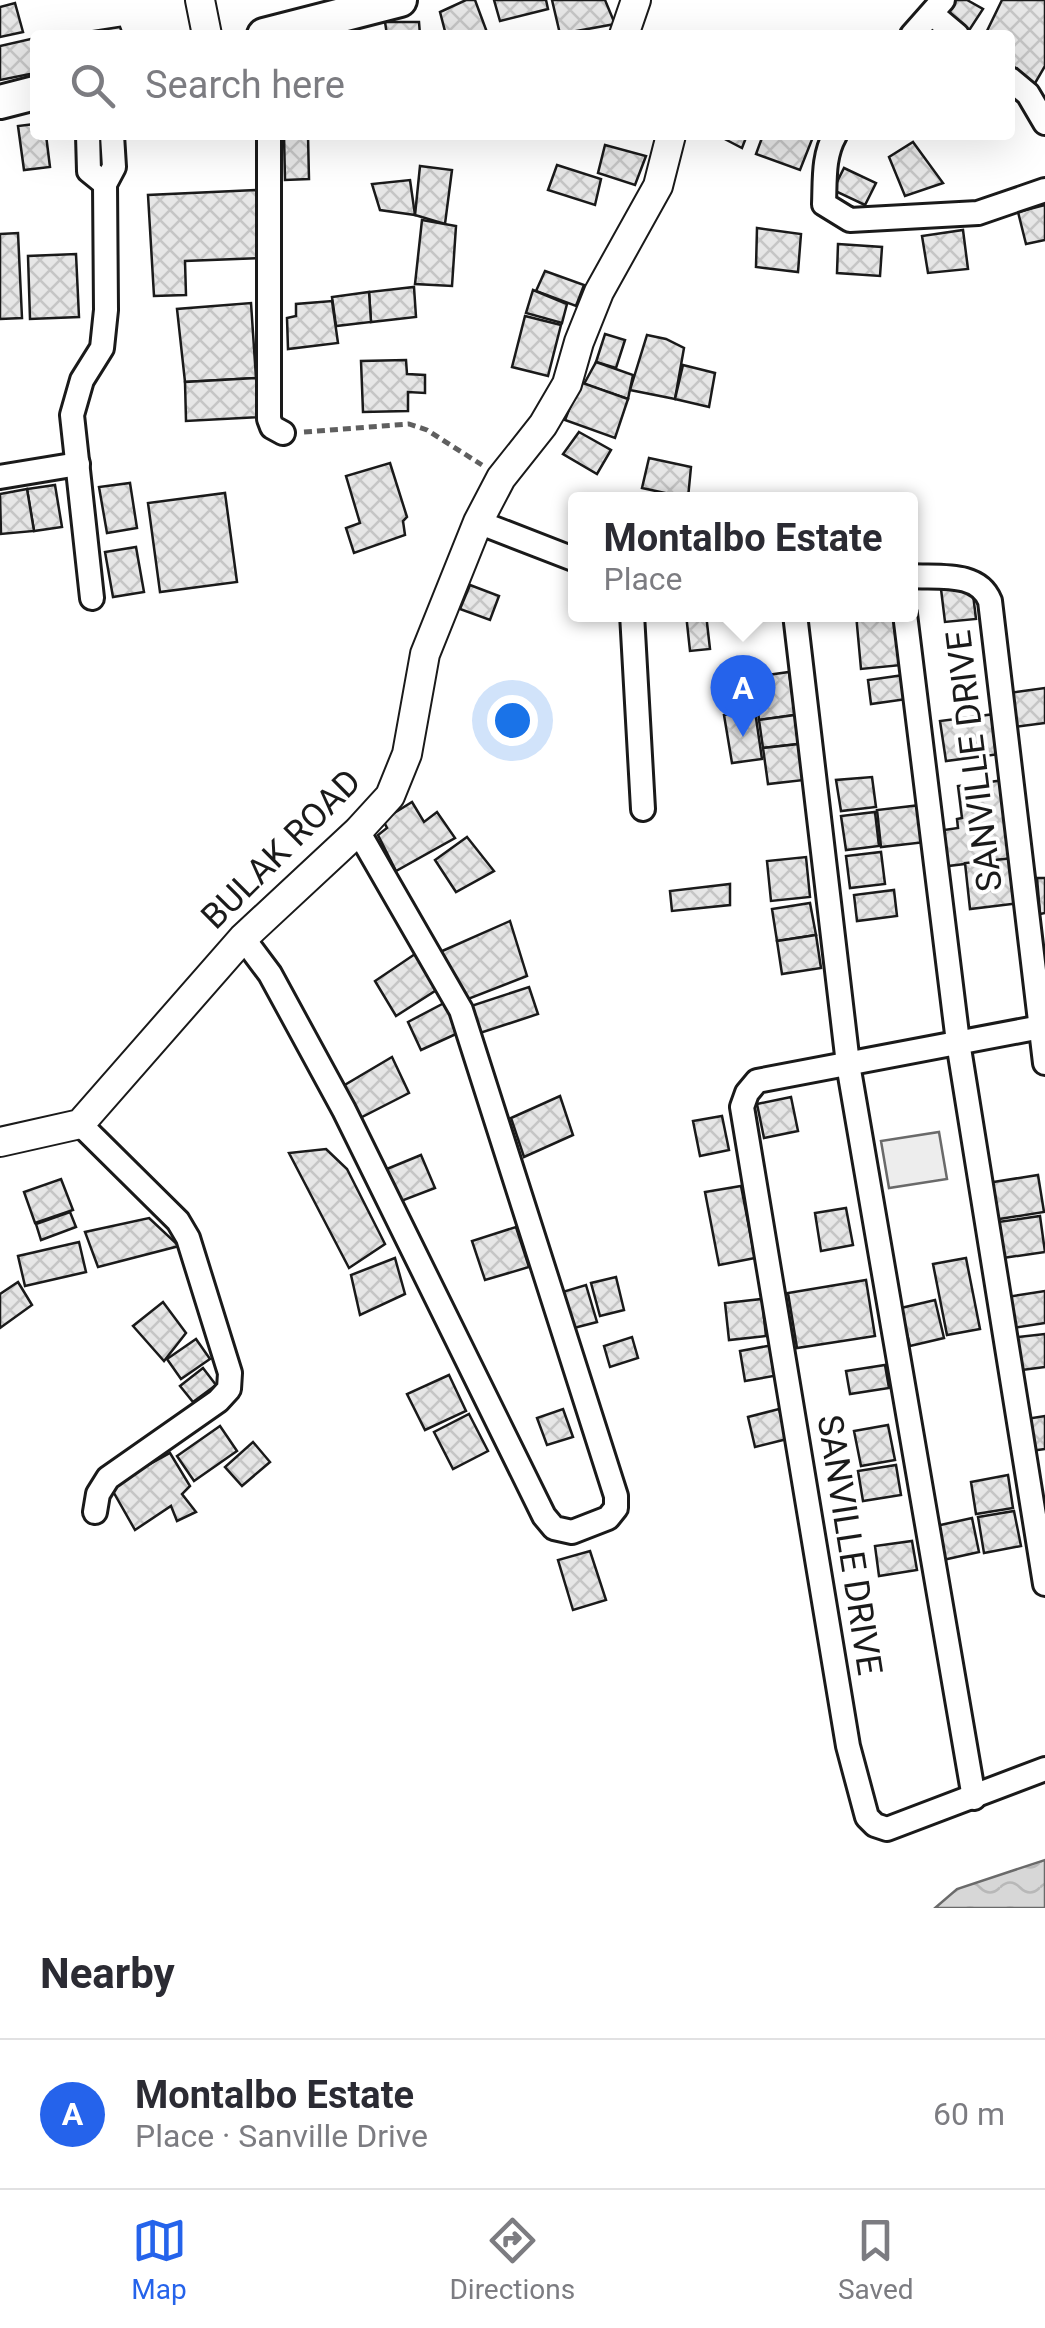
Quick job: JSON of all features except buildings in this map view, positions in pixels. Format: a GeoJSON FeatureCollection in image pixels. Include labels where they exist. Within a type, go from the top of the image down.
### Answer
{"type":"FeatureCollection","features":[{"type":"Feature","properties":{"kind":"main road"},"geometry":{"type":"LineString","coordinates":[[286,30],[400,0]]}},
{"type":"Feature","properties":{"kind":"main road"},"geometry":{"type":"LineString","coordinates":[[0,102],[30,94]]}},
{"type":"Feature","properties":{"kind":"street"},"geometry":{"type":"LineString","coordinates":[[200,0],[206,30]]}},
{"type":"Feature","properties":{"kind":"street"},"geometry":{"type":"LineString","coordinates":[[626,30],[636,0]]}},
{"type":"Feature","properties":{"kind":"street"},"geometry":{"type":"LineString","coordinates":[[916,30],[937,7],[953,30]]}},
{"type":"Feature","properties":{"kind":"street"},"geometry":{"type":"LineString","coordinates":[[1015,84],[1028,94],[1045,123]]}},
{"type":"Feature","properties":{"kind":"street"},"geometry":{"type":"LineString","coordinates":[[88,140],[89,170],[105,184]]}},
{"type":"Feature","properties":{"kind":"street"},"geometry":{"type":"LineString","coordinates":[[92,598],[72,415],[82,380],[102,348],[105,184],[114,166],[112,140]]}},
{"type":"Feature","properties":{"kind":"street"},"geometry":{"type":"LineString","coordinates":[[268,140],[269,419],[272,427],[283,433]]}},
{"type":"Feature","properties":{"kind":"street","name":"BULAK ROAD"},"geometry":{"type":"LineString","coordinates":[[80,1124],[243,938],[390,796],[408,754],[425,654],[478,522],[501,478],[544,425],[567,384],[599,292],[658,186],[670,140]]}},
{"type":"Feature","properties":{"kind":"street"},"geometry":{"type":"LineString","coordinates":[[832,140],[824,204],[850,220],[978,213],[1045,190]]}},
{"type":"Feature","properties":{"kind":"street"},"geometry":{"type":"LineString","coordinates":[[0,477],[78,464]]}},
{"type":"Feature","properties":{"kind":"street"},"geometry":{"type":"LineString","coordinates":[[478,522],[568,557]]}},
{"type":"Feature","properties":{"kind":"street","name":"SANVILLE DRIVE"},"geometry":{"type":"LineString","coordinates":[[918,577],[973,580],[986,589],[990,601],[1045,1063]]}},
{"type":"Feature","properties":{"kind":"street"},"geometry":{"type":"LineString","coordinates":[[632,622],[643,810]]}},
{"type":"Feature","properties":{"kind":"street"},"geometry":{"type":"LineString","coordinates":[[796,622],[848,1064],[974,1798]]}},
{"type":"Feature","properties":{"kind":"street"},"geometry":{"type":"LineString","coordinates":[[906,622],[958,1042],[1045,1584]]}},
{"type":"Feature","properties":{"kind":"street"},"geometry":{"type":"LineString","coordinates":[[243,938],[270,974],[344,1110],[544,1516],[554,1528],[572,1532],[608,1518],[616,1508],[616,1496],[461,1010],[358,831]]}},
{"type":"Feature","properties":{"kind":"street"},"geometry":{"type":"LineString","coordinates":[[848,1064],[1041,1026]]}},
{"type":"Feature","properties":{"kind":"street","name":"SANVILLE DRIVE"},"geometry":{"type":"LineString","coordinates":[[848,1064],[757,1081],[742,1107],[848,1746],[867,1817],[875,1826],[887,1830],[1045,1768]]}},
{"type":"Feature","properties":{"kind":"street"},"geometry":{"type":"LineString","coordinates":[[0,1142],[80,1124],[178,1221],[188,1238],[230,1373],[229,1389],[218,1401],[108,1478],[98,1494],[95,1512]]}},
{"type":"Feature","properties":{"kind":"path"},"geometry":{"type":"LineString","coordinates":[[283,433],[409,424],[446,441],[501,478]]}},
{"type":"Feature","properties":{"kind":"shaded area"},"geometry":{"type":"Polygon","coordinates":[[[939,1132],[947,1179],[889,1188],[881,1141],[939,1132]]]}},
{"type":"Feature","properties":{"kind":"water"},"geometry":{"type":"Polygon","coordinates":[[[1045,1860],[1045,1908],[935,1908],[957,1889],[1045,1860]]]}},
{"type":"Feature","properties":{"kind":"place","name":"Montalbo Estate"},"geometry":{"type":"Point","coordinates":[743,737]}}]}
